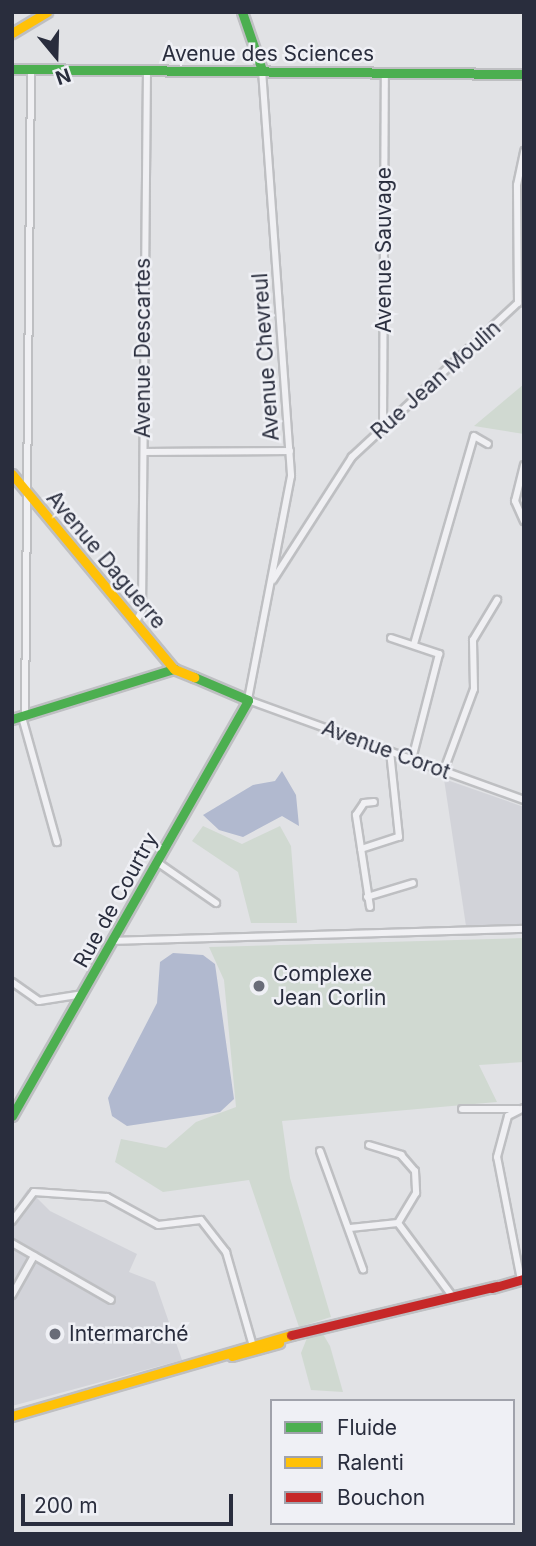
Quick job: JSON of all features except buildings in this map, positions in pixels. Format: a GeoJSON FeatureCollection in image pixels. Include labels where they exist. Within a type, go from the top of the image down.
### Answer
{"type":"FeatureCollection","features":[{"type":"Feature","properties":{"kind":"street"},"geometry":{"type":"LineString","coordinates":[[12,33],[32,17],[47,12]]}},
{"type":"Feature","properties":{"kind":"street","name":"Avenue Chevreul"},"geometry":{"type":"LineString","coordinates":[[242,12],[262,70],[290,451],[276,557],[248,700]]}},
{"type":"Feature","properties":{"kind":"street"},"geometry":{"type":"LineString","coordinates":[[31,68],[27,492],[20,717],[57,842]]}},
{"type":"Feature","properties":{"kind":"street","name":"Avenue des Sciences"},"geometry":{"type":"LineString","coordinates":[[12,69],[524,74]]}},
{"type":"Feature","properties":{"kind":"street","name":"Avenue Descartes"},"geometry":{"type":"LineString","coordinates":[[136,622],[142,610],[146,72]]}},
{"type":"Feature","properties":{"kind":"street","name":"Avenue Sauvage"},"geometry":{"type":"LineString","coordinates":[[383,428],[385,72]]}},
{"type":"Feature","properties":{"kind":"street","name":"Rue Jean Moulin"},"geometry":{"type":"LineString","coordinates":[[270,585],[352,457],[518,303],[517,185],[524,151]]}},
{"type":"Feature","properties":{"kind":"street"},"geometry":{"type":"LineString","coordinates":[[414,644],[474,436],[488,444]]}},
{"type":"Feature","properties":{"kind":"street"},"geometry":{"type":"LineString","coordinates":[[144,452],[290,451]]}},
{"type":"Feature","properties":{"kind":"street"},"geometry":{"type":"LineString","coordinates":[[524,465],[515,501],[524,521]]}},
{"type":"Feature","properties":{"kind":"street","name":"Avenue Daguerre"},"geometry":{"type":"LineString","coordinates":[[12,474],[174,669]]}},
{"type":"Feature","properties":{"kind":"street"},"geometry":{"type":"LineString","coordinates":[[276,557],[286,561]]}},
{"type":"Feature","properties":{"kind":"street"},"geometry":{"type":"LineString","coordinates":[[444,771],[474,689],[473,640],[497,600]]}},
{"type":"Feature","properties":{"kind":"street"},"geometry":{"type":"LineString","coordinates":[[391,638],[439,654],[412,759]]}},
{"type":"Feature","properties":{"kind":"street"},"geometry":{"type":"LineString","coordinates":[[20,717],[174,669],[248,700]]}},
{"type":"Feature","properties":{"kind":"street","name":"Avenue Corot"},"geometry":{"type":"LineString","coordinates":[[248,700],[524,800]]}},
{"type":"Feature","properties":{"kind":"street","name":"Rue de Courtry"},"geometry":{"type":"LineString","coordinates":[[12,1116],[16,1101],[83,994],[248,700]]}},
{"type":"Feature","properties":{"kind":"street"},"geometry":{"type":"LineString","coordinates":[[361,849],[399,837],[390,751]]}},
{"type":"Feature","properties":{"kind":"street"},"geometry":{"type":"LineString","coordinates":[[370,907],[356,815],[374,802]]}},
{"type":"Feature","properties":{"kind":"street"},"geometry":{"type":"LineString","coordinates":[[157,862],[216,903]]}},
{"type":"Feature","properties":{"kind":"street"},"geometry":{"type":"LineString","coordinates":[[367,897],[413,883]]}},
{"type":"Feature","properties":{"kind":"street"},"geometry":{"type":"LineString","coordinates":[[112,941],[524,929]]}},
{"type":"Feature","properties":{"kind":"street"},"geometry":{"type":"LineString","coordinates":[[12,982],[39,1001],[83,994]]}},
{"type":"Feature","properties":{"kind":"street"},"geometry":{"type":"LineString","coordinates":[[462,1109],[521,1108]]}},
{"type":"Feature","properties":{"kind":"street"},"geometry":{"type":"LineString","coordinates":[[12,1414],[403,1307],[522,1279],[497,1157],[508,1116],[521,1108]]}},
{"type":"Feature","properties":{"kind":"street"},"geometry":{"type":"LineString","coordinates":[[369,1145],[401,1155],[415,1171],[416,1193],[398,1223]]}},
{"type":"Feature","properties":{"kind":"street"},"geometry":{"type":"LineString","coordinates":[[320,1152],[363,1269]]}},
{"type":"Feature","properties":{"kind":"street"},"geometry":{"type":"LineString","coordinates":[[12,1221],[34,1192],[107,1197],[158,1225],[201,1220],[226,1252],[254,1347]]}},
{"type":"Feature","properties":{"kind":"street"},"geometry":{"type":"LineString","coordinates":[[398,1223],[452,1295]]}},
{"type":"Feature","properties":{"kind":"street"},"geometry":{"type":"LineString","coordinates":[[349,1228],[398,1223]]}},
{"type":"Feature","properties":{"kind":"street"},"geometry":{"type":"LineString","coordinates":[[12,1243],[111,1300]]}},
{"type":"Feature","properties":{"kind":"street"},"geometry":{"type":"LineString","coordinates":[[12,1295],[34,1256]]}},
{"type":"Feature","properties":{"kind":"shaded area"},"geometry":{"type":"Polygon","coordinates":[[[524,384],[524,434],[474,426],[524,384]]]}},
{"type":"Feature","properties":{"kind":"shaded area"},"geometry":{"type":"Polygon","coordinates":[[[444,779],[524,807],[524,924],[466,926],[444,779]]]}},
{"type":"Feature","properties":{"kind":"shaded area"},"geometry":{"type":"Polygon","coordinates":[[[203,826],[242,844],[280,826],[291,846],[297,923],[251,923],[238,872],[192,841],[203,826]]]}},
{"type":"Feature","properties":{"kind":"shaded area"},"geometry":{"type":"Polygon","coordinates":[[[524,938],[524,1062],[479,1065],[497,1102],[282,1121],[290,1178],[331,1317],[299,1327],[249,1180],[163,1192],[115,1162],[121,1139],[166,1148],[196,1122],[236,1107],[224,980],[209,947],[524,938]]]}},
{"type":"Feature","properties":{"kind":"shaded area"},"geometry":{"type":"Polygon","coordinates":[[[28,1189],[50,1211],[137,1254],[129,1272],[155,1282],[182,1360],[12,1406],[12,1212],[28,1189]]]}},
{"type":"Feature","properties":{"kind":"shaded area"},"geometry":{"type":"Polygon","coordinates":[[[323,1334],[330,1346],[343,1392],[311,1390],[301,1353],[307,1338],[323,1334]]]}},
{"type":"Feature","properties":{"kind":"water"},"geometry":{"type":"Polygon","coordinates":[[[282,771],[296,795],[299,826],[282,816],[243,837],[219,830],[203,815],[253,785],[275,781],[282,771]]]}},
{"type":"Feature","properties":{"kind":"water"},"geometry":{"type":"Polygon","coordinates":[[[173,953],[203,955],[215,964],[234,1099],[220,1112],[127,1126],[112,1116],[108,1098],[157,1003],[160,962],[173,953]]]}},
{"type":"Feature","properties":{"kind":"traffic: fast"},"geometry":{"type":"LineString","coordinates":[[242,12],[262,70]]}},
{"type":"Feature","properties":{"kind":"traffic: fast"},"geometry":{"type":"LineString","coordinates":[[12,69],[524,74]]}},
{"type":"Feature","properties":{"kind":"traffic: fast"},"geometry":{"type":"LineString","coordinates":[[12,719],[174,669]]}},
{"type":"Feature","properties":{"kind":"traffic: fast"},"geometry":{"type":"LineString","coordinates":[[12,1116],[248,700],[194,677]]}},
{"type":"Feature","properties":{"kind":"traffic: slow"},"geometry":{"type":"LineString","coordinates":[[12,33],[47,12]]}},
{"type":"Feature","properties":{"kind":"traffic: slow"},"geometry":{"type":"LineString","coordinates":[[12,474],[174,669],[194,677]]}},
{"type":"Feature","properties":{"kind":"traffic: slow"},"geometry":{"type":"LineString","coordinates":[[12,1416],[291,1335]]}},
{"type":"Feature","properties":{"kind":"traffic: slow"},"geometry":{"type":"LineString","coordinates":[[232,1356],[279,1343]]}},
{"type":"Feature","properties":{"kind":"traffic: jam"},"geometry":{"type":"LineString","coordinates":[[492,1288],[524,1279]]}},
{"type":"Feature","properties":{"kind":"traffic: jam"},"geometry":{"type":"LineString","coordinates":[[291,1335],[496,1286]]}},
{"type":"Feature","properties":{"kind":"place","name":"Complexe Jean Corlin"},"geometry":{"type":"Point","coordinates":[259,986]}},
{"type":"Feature","properties":{"kind":"place","name":"Intermarché"},"geometry":{"type":"Point","coordinates":[55,1334]}}]}
